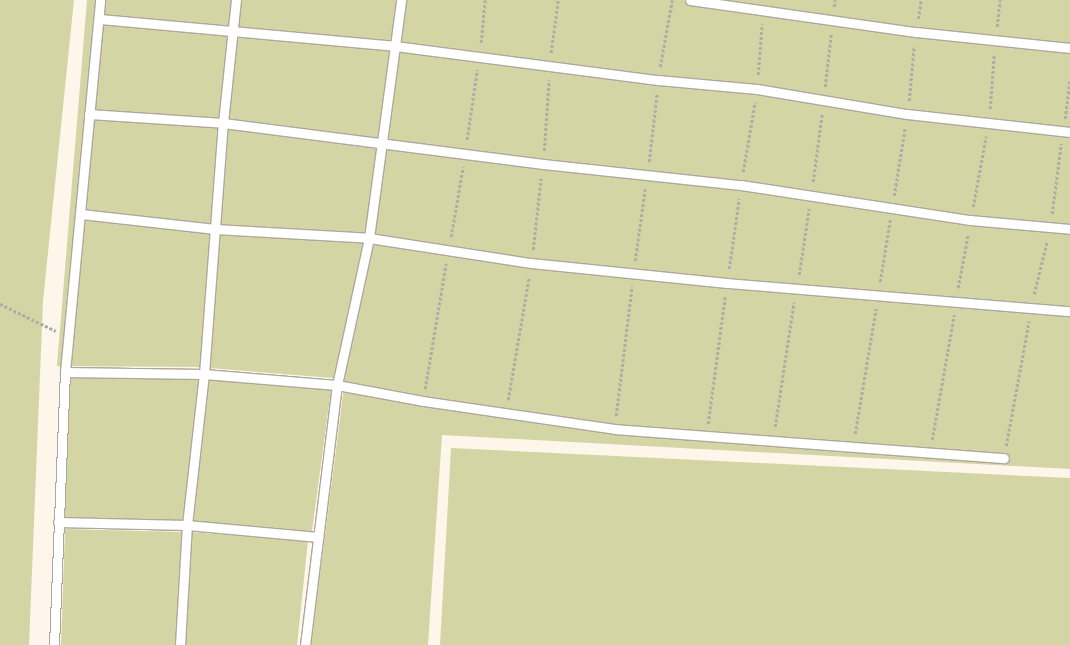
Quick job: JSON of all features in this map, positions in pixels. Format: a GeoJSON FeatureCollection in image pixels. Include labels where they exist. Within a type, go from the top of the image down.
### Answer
{"type":"FeatureCollection","features":[{"type":"Feature","properties":{"kind":"lane"},"geometry":{"type":"LineString","coordinates":[[54,645],[65,372],[100,0]]}},
{"type":"Feature","properties":{"kind":"lane"},"geometry":{"type":"LineString","coordinates":[[180,645],[187,525],[204,374],[223,122],[236,0]]}},
{"type":"Feature","properties":{"kind":"lane"},"geometry":{"type":"LineString","coordinates":[[305,645],[337,384],[369,238],[401,0]]}},
{"type":"Feature","properties":{"kind":"lane"},"geometry":{"type":"LineString","coordinates":[[690,0],[916,32],[1070,48]]}},
{"type":"Feature","properties":{"kind":"lane"},"geometry":{"type":"LineString","coordinates":[[99,19],[395,46],[658,80],[757,89],[824,102],[907,114],[1066,132]]}},
{"type":"Feature","properties":{"kind":"lane"},"geometry":{"type":"LineString","coordinates":[[89,114],[223,122],[465,155],[647,176],[741,185],[811,197],[970,220],[1070,230]]}},
{"type":"Feature","properties":{"kind":"lane"},"geometry":{"type":"LineString","coordinates":[[81,214],[215,229],[369,238],[531,263],[633,274],[1070,311]]}},
{"type":"Feature","properties":{"kind":"lane"},"geometry":{"type":"LineString","coordinates":[[65,372],[204,374],[337,384],[423,401],[615,428],[1004,458]]}},
{"type":"Feature","properties":{"kind":"lane"},"geometry":{"type":"LineString","coordinates":[[58,522],[187,525],[318,537]]}},
{"type":"Feature","properties":{"kind":"path"},"geometry":{"type":"LineString","coordinates":[[423,401],[465,155],[479,56],[485,0]]}},
{"type":"Feature","properties":{"kind":"path"},"geometry":{"type":"LineString","coordinates":[[506,412],[531,263],[543,164],[550,65],[558,0]]}},
{"type":"Feature","properties":{"kind":"path"},"geometry":{"type":"LineString","coordinates":[[615,428],[658,80],[672,0]]}},
{"type":"Feature","properties":{"kind":"path"},"geometry":{"type":"LineString","coordinates":[[773,440],[811,197],[824,102],[835,0]]}},
{"type":"Feature","properties":{"kind":"path"},"geometry":{"type":"LineString","coordinates":[[706,436],[741,185],[757,89],[763,11]]}},
{"type":"Feature","properties":{"kind":"path"},"geometry":{"type":"LineString","coordinates":[[1004,458],[1031,308],[1050,228],[1066,132],[1070,80]]}},
{"type":"Feature","properties":{"kind":"path"},"geometry":{"type":"LineString","coordinates":[[0,304],[69,338]]}},
{"type":"Feature","properties":{"kind":"green space"},"geometry":{"type":"Polygon","coordinates":[[[0,0],[74,0],[43,301],[29,645],[0,645],[0,0]]]}},
{"type":"Feature","properties":{"kind":"green space"},"geometry":{"type":"Polygon","coordinates":[[[87,0],[1070,0],[1070,469],[442,435],[428,645],[311,645],[345,379],[196,367],[57,366],[87,0]]]}},
{"type":"Feature","properties":{"kind":"green space"},"geometry":{"type":"Polygon","coordinates":[[[67,375],[201,377],[184,521],[60,519],[67,375]]]}},
{"type":"Feature","properties":{"kind":"green space"},"geometry":{"type":"Polygon","coordinates":[[[208,378],[331,390],[312,531],[191,522],[208,378]]]}},
{"type":"Feature","properties":{"kind":"green space"},"geometry":{"type":"Polygon","coordinates":[[[451,448],[1070,478],[1070,645],[440,645],[451,448]]]}},
{"type":"Feature","properties":{"kind":"green space"},"geometry":{"type":"Polygon","coordinates":[[[65,529],[182,532],[176,645],[61,645],[65,529]]]}},
{"type":"Feature","properties":{"kind":"green space"},"geometry":{"type":"Polygon","coordinates":[[[190,532],[308,541],[297,645],[184,645],[190,532]]]}}]}
